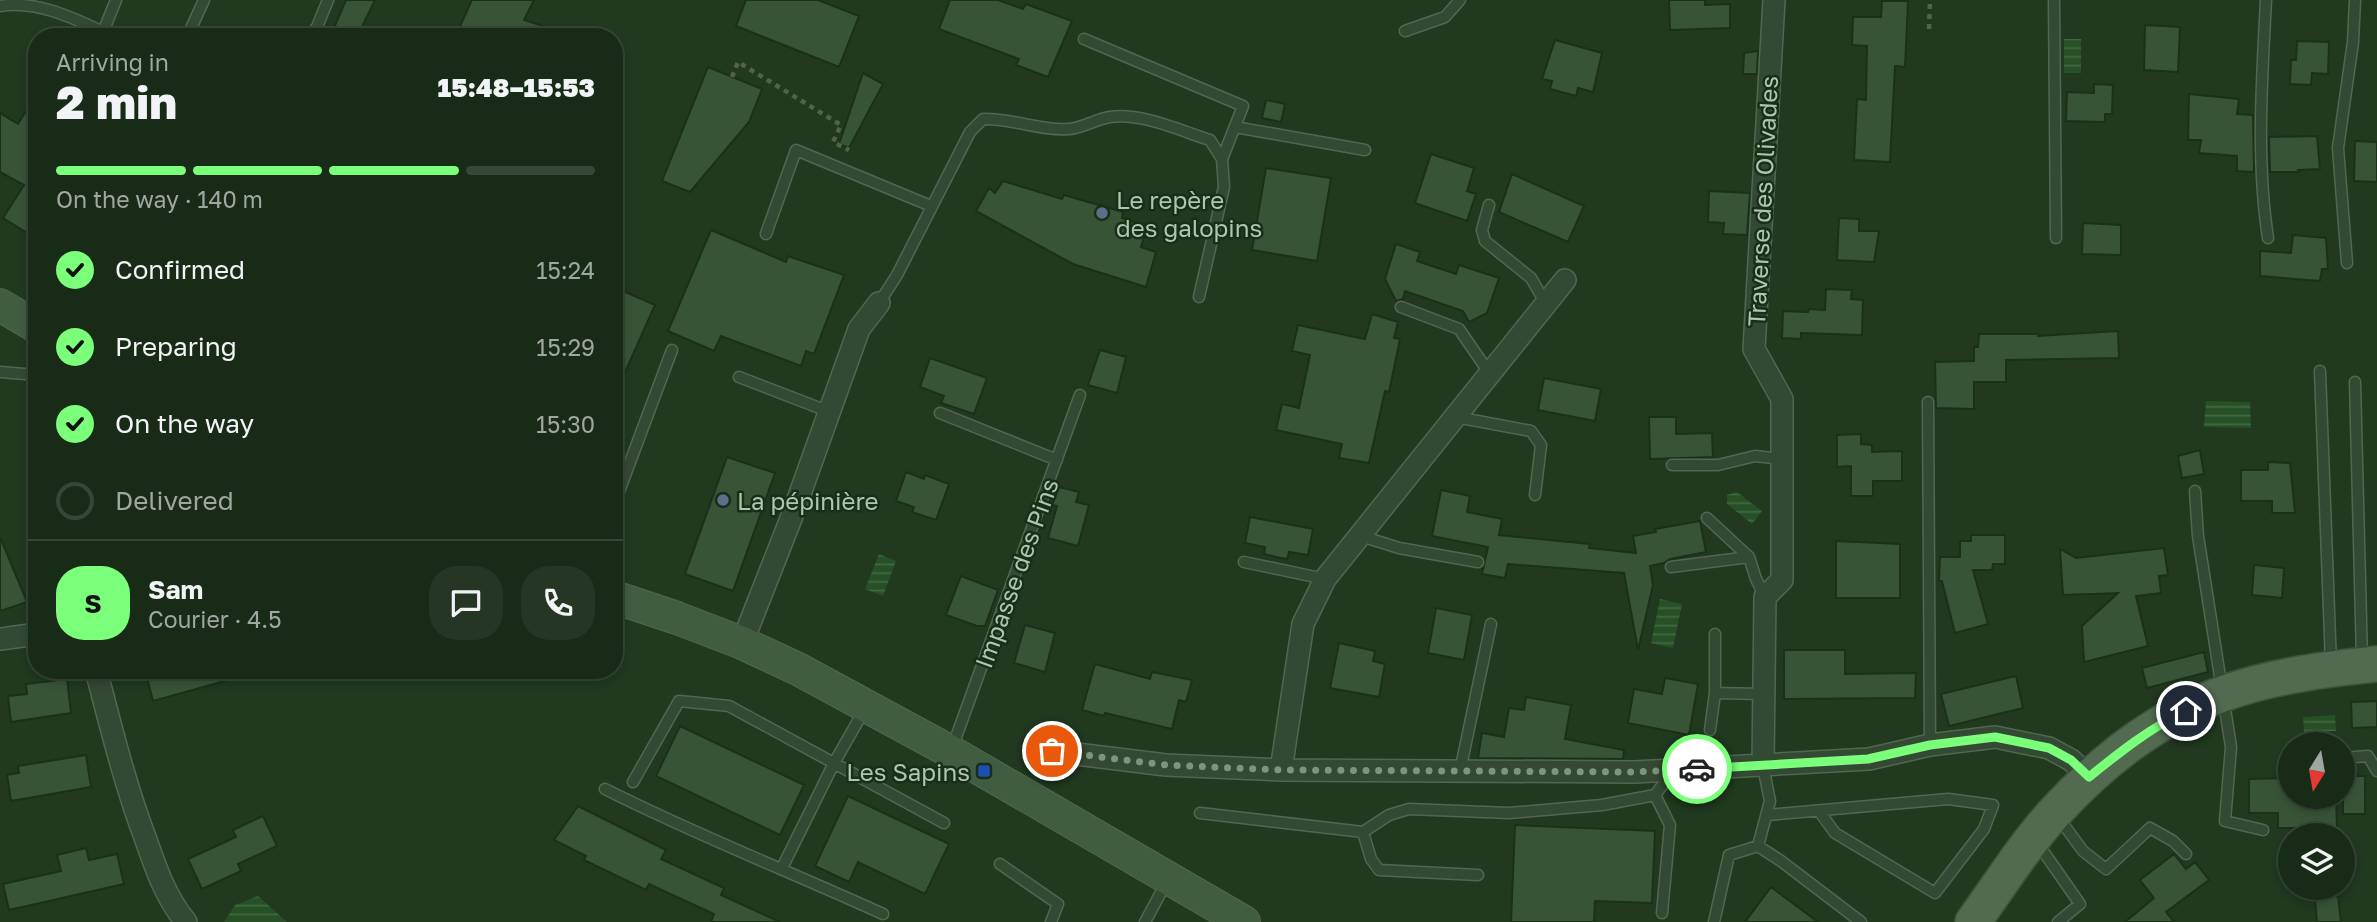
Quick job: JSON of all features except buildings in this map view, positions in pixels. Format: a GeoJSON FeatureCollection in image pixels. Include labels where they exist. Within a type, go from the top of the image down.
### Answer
{"type":"FeatureCollection","features":[{"type":"Feature","properties":{"kind":"main road"},"geometry":{"type":"LineString","coordinates":[[0,305],[28,322]]}},
{"type":"Feature","properties":{"kind":"main road"},"geometry":{"type":"LineString","coordinates":[[623,600],[742,643],[867,705],[1244,922]]}},
{"type":"Feature","properties":{"kind":"main road"},"geometry":{"type":"LineString","coordinates":[[1973,922],[2044,825],[2089,777],[2131,743],[2169,719],[2222,694],[2279,678],[2357,667]]}},
{"type":"Feature","properties":{"kind":"street","name":"Traverse des Olivades"},"geometry":{"type":"LineString","coordinates":[[1765,597],[1782,580],[1782,399],[1754,349],[1774,0]]}},
{"type":"Feature","properties":{"kind":"street"},"geometry":{"type":"LineString","coordinates":[[1281,770],[1303,624],[1325,579],[1565,280]]}},
{"type":"Feature","properties":{"kind":"street"},"geometry":{"type":"LineString","coordinates":[[742,643],[859,329],[879,303]]}},
{"type":"Feature","properties":{"kind":"street"},"geometry":{"type":"LineString","coordinates":[[1763,766],[1765,597]]}},
{"type":"Feature","properties":{"kind":"street"},"geometry":{"type":"LineString","coordinates":[[0,639],[28,635]]}},
{"type":"Feature","properties":{"kind":"street"},"geometry":{"type":"LineString","coordinates":[[99,679],[137,817],[159,876],[177,911],[186,922]]}},
{"type":"Feature","properties":{"kind":"street"},"geometry":{"type":"LineString","coordinates":[[1052,751],[1166,765],[1281,770],[1635,772],[1868,759],[1930,745],[1995,737],[2049,748],[2071,760],[2089,777]]}},
{"type":"Feature","properties":{"kind":"lane"},"geometry":{"type":"LineString","coordinates":[[108,28],[116,0]]}},
{"type":"Feature","properties":{"kind":"lane"},"geometry":{"type":"LineString","coordinates":[[191,28],[204,0]]}},
{"type":"Feature","properties":{"kind":"lane"},"geometry":{"type":"LineString","coordinates":[[316,28],[328,0]]}},
{"type":"Feature","properties":{"kind":"lane"},"geometry":{"type":"LineString","coordinates":[[1405,31],[1446,17],[1460,0]]}},
{"type":"Feature","properties":{"kind":"lane"},"geometry":{"type":"LineString","coordinates":[[2054,0],[2056,238]]}},
{"type":"Feature","properties":{"kind":"lane"},"geometry":{"type":"LineString","coordinates":[[2266,0],[2261,98],[2261,184],[2268,238]]}},
{"type":"Feature","properties":{"kind":"lane"},"geometry":{"type":"LineString","coordinates":[[2347,263],[2338,148],[2353,42],[2355,0]]}},
{"type":"Feature","properties":{"kind":"lane"},"geometry":{"type":"LineString","coordinates":[[0,6],[12,1],[40,2],[94,28]]}},
{"type":"Feature","properties":{"kind":"lane"},"geometry":{"type":"LineString","coordinates":[[1084,39],[1243,106],[1222,159],[1224,187],[1199,297]]}},
{"type":"Feature","properties":{"kind":"lane"},"geometry":{"type":"LineString","coordinates":[[879,303],[897,275],[970,132],[983,119],[1001,118],[1070,129],[1111,116],[1144,119],[1210,139],[1222,159]]}},
{"type":"Feature","properties":{"kind":"lane"},"geometry":{"type":"LineString","coordinates":[[1235,127],[1365,150]]}},
{"type":"Feature","properties":{"kind":"lane"},"geometry":{"type":"LineString","coordinates":[[766,234],[796,150],[931,206]]}},
{"type":"Feature","properties":{"kind":"lane"},"geometry":{"type":"LineString","coordinates":[[1489,205],[1482,230],[1485,241],[1531,278],[1546,304]]}},
{"type":"Feature","properties":{"kind":"lane"},"geometry":{"type":"LineString","coordinates":[[1401,307],[1460,329],[1490,374]]}},
{"type":"Feature","properties":{"kind":"lane"},"geometry":{"type":"LineString","coordinates":[[623,481],[672,350]]}},
{"type":"Feature","properties":{"kind":"lane"},"geometry":{"type":"LineString","coordinates":[[2320,371],[2331,623],[2357,667]]}},
{"type":"Feature","properties":{"kind":"lane"},"geometry":{"type":"LineString","coordinates":[[0,372],[28,374]]}},
{"type":"Feature","properties":{"kind":"lane"},"geometry":{"type":"LineString","coordinates":[[739,377],[830,412]]}},
{"type":"Feature","properties":{"kind":"lane"},"geometry":{"type":"LineString","coordinates":[[2355,383],[2357,667]]}},
{"type":"Feature","properties":{"kind":"lane","name":"Impasse des Pins"},"geometry":{"type":"LineString","coordinates":[[951,752],[1080,395]]}},
{"type":"Feature","properties":{"kind":"lane"},"geometry":{"type":"LineString","coordinates":[[1928,402],[1930,745]]}},
{"type":"Feature","properties":{"kind":"lane"},"geometry":{"type":"LineString","coordinates":[[940,413],[1056,460]]}},
{"type":"Feature","properties":{"kind":"lane"},"geometry":{"type":"LineString","coordinates":[[1456,417],[1531,431],[1541,445],[1535,495]]}},
{"type":"Feature","properties":{"kind":"lane"},"geometry":{"type":"LineString","coordinates":[[1672,465],[1718,465],[1755,456],[1782,459]]}},
{"type":"Feature","properties":{"kind":"lane"},"geometry":{"type":"LineString","coordinates":[[2195,491],[2198,536],[2231,747],[2225,821],[2263,830]]}},
{"type":"Feature","properties":{"kind":"lane"},"geometry":{"type":"LineString","coordinates":[[1707,518],[1749,557],[1765,597]]}},
{"type":"Feature","properties":{"kind":"lane"},"geometry":{"type":"LineString","coordinates":[[1361,536],[1399,548],[1478,562]]}},
{"type":"Feature","properties":{"kind":"lane"},"geometry":{"type":"LineString","coordinates":[[1671,567],[1749,557]]}},
{"type":"Feature","properties":{"kind":"lane"},"geometry":{"type":"LineString","coordinates":[[1244,562],[1325,579]]}},
{"type":"Feature","properties":{"kind":"lane"},"geometry":{"type":"LineString","coordinates":[[1460,771],[1491,624]]}},
{"type":"Feature","properties":{"kind":"lane"},"geometry":{"type":"LineString","coordinates":[[1710,730],[1716,693],[1715,634]]}},
{"type":"Feature","properties":{"kind":"lane"},"geometry":{"type":"LineString","coordinates":[[1716,693],[1764,694]]}},
{"type":"Feature","properties":{"kind":"lane"},"geometry":{"type":"LineString","coordinates":[[633,782],[679,701],[729,706],[944,822]]}},
{"type":"Feature","properties":{"kind":"lane"},"geometry":{"type":"LineString","coordinates":[[782,868],[834,762],[867,705]]}},
{"type":"Feature","properties":{"kind":"lane"},"geometry":{"type":"LineString","coordinates":[[2356,757],[2368,756],[2377,771]]}},
{"type":"Feature","properties":{"kind":"lane"},"geometry":{"type":"LineString","coordinates":[[1758,846],[1770,801],[1763,766]]}},
{"type":"Feature","properties":{"kind":"lane"},"geometry":{"type":"LineString","coordinates":[[1200,813],[1363,832],[1390,815],[1409,809],[1510,813],[1602,805],[1655,795],[1673,771]]}},
{"type":"Feature","properties":{"kind":"lane"},"geometry":{"type":"LineString","coordinates":[[606,789],[668,821],[782,868],[883,914]]}},
{"type":"Feature","properties":{"kind":"lane"},"geometry":{"type":"LineString","coordinates":[[1655,795],[1671,825],[1662,913]]}},
{"type":"Feature","properties":{"kind":"lane"},"geometry":{"type":"LineString","coordinates":[[1767,815],[1948,799],[1993,805],[1984,829],[1935,893],[1835,833],[1819,811]]}},
{"type":"Feature","properties":{"kind":"lane"},"geometry":{"type":"LineString","coordinates":[[2044,825],[2106,869],[2150,828],[2173,841],[2186,854]]}},
{"type":"Feature","properties":{"kind":"lane"},"geometry":{"type":"LineString","coordinates":[[2044,825],[2080,904],[2058,922]]}},
{"type":"Feature","properties":{"kind":"lane"},"geometry":{"type":"LineString","coordinates":[[1363,832],[1371,859],[1379,870],[1478,875]]}},
{"type":"Feature","properties":{"kind":"lane"},"geometry":{"type":"LineString","coordinates":[[1714,922],[1729,855],[1758,846]]}},
{"type":"Feature","properties":{"kind":"lane"},"geometry":{"type":"LineString","coordinates":[[1758,846],[1861,922]]}},
{"type":"Feature","properties":{"kind":"lane"},"geometry":{"type":"LineString","coordinates":[[1000,864],[1058,904],[1051,922]]}},
{"type":"Feature","properties":{"kind":"lane"},"geometry":{"type":"LineString","coordinates":[[1145,922],[1169,879]]}},
{"type":"Feature","properties":{"kind":"path"},"geometry":{"type":"LineString","coordinates":[[1929,29],[1930,0]]}},
{"type":"Feature","properties":{"kind":"path"},"geometry":{"type":"LineString","coordinates":[[732,77],[737,62],[841,125],[833,142],[854,153]]}},
{"type":"Feature","properties":{"kind":"shaded area"},"geometry":{"type":"Polygon","coordinates":[[[2064,39],[2081,39],[2081,73],[2064,73],[2064,39]]]}},
{"type":"Feature","properties":{"kind":"shaded area"},"geometry":{"type":"Polygon","coordinates":[[[2206,401],[2250,402],[2251,428],[2204,427],[2206,401]]]}},
{"type":"Feature","properties":{"kind":"shaded area"},"geometry":{"type":"Polygon","coordinates":[[[1737,492],[1762,511],[1752,524],[1727,504],[1727,495],[1737,492]]]}},
{"type":"Feature","properties":{"kind":"shaded area"},"geometry":{"type":"Polygon","coordinates":[[[879,554],[896,561],[883,596],[865,589],[879,554]]]}},
{"type":"Feature","properties":{"kind":"shaded area"},"geometry":{"type":"Polygon","coordinates":[[[1660,599],[1682,604],[1673,648],[1651,643],[1660,599]]]}},
{"type":"Feature","properties":{"kind":"shaded area"},"geometry":{"type":"Polygon","coordinates":[[[2335,715],[2336,731],[2304,732],[2303,717],[2335,715]]]}},
{"type":"Feature","properties":{"kind":"shaded area"},"geometry":{"type":"Polygon","coordinates":[[[258,896],[287,922],[224,922],[235,905],[258,896]]]}},
{"type":"Feature","properties":{"kind":"way so far"},"geometry":{"type":"LineString","coordinates":[[1052,751],[1166,765],[1281,770],[1635,772],[1697,769]]}},
{"type":"Feature","properties":{"kind":"place","name":"Le repère des galopins"},"geometry":{"type":"Point","coordinates":[1102,213]}},
{"type":"Feature","properties":{"kind":"place","name":"La pépinière"},"geometry":{"type":"Point","coordinates":[723,500]}},
{"type":"Feature","properties":{"kind":"place","name":"Les Sapins"},"geometry":{"type":"Point","coordinates":[984,771]}},
{"type":"Feature","properties":{"kind":"route"},"geometry":{"type":"LineString","coordinates":[[1697,769],[1868,759],[1930,745],[1995,737],[2049,748],[2071,760],[2089,777],[2131,743],[2186,711]]}}]}
